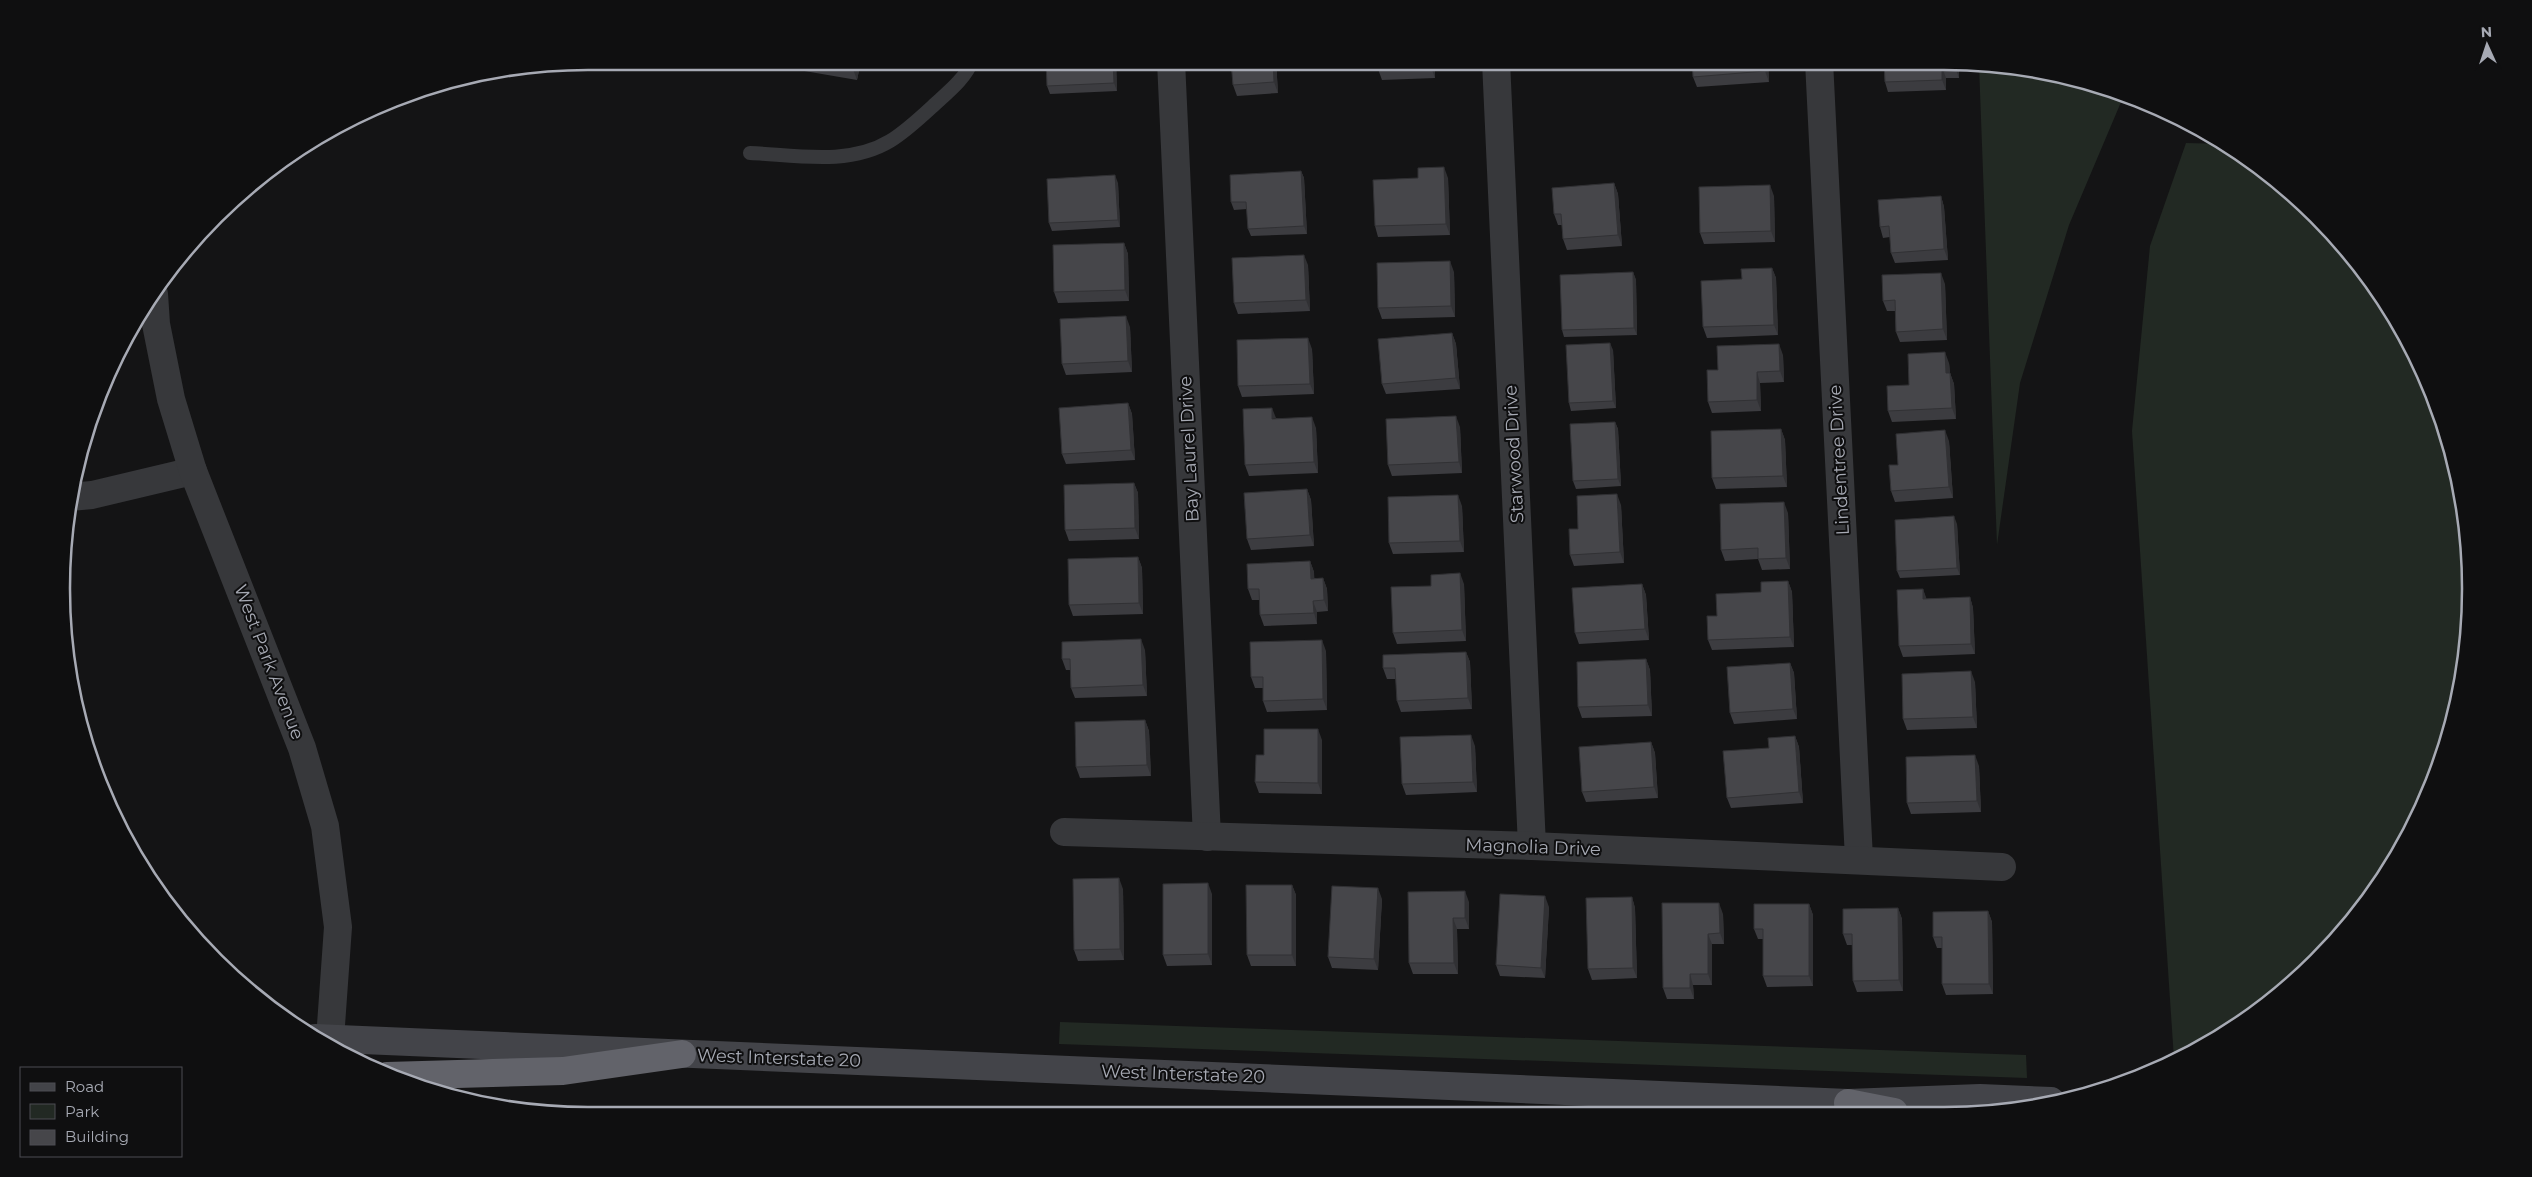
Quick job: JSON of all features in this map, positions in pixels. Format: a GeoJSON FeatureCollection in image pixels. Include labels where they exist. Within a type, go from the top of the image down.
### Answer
{"type":"FeatureCollection","features":[{"type":"Feature","properties":{"kind":"highway"},"geometry":{"type":"LineString","coordinates":[[411,1075],[564,1071],[682,1054]]}},
{"type":"Feature","properties":{"kind":"highway"},"geometry":{"type":"LineString","coordinates":[[1848,1103],[1868,1107]]}},
{"type":"Feature","properties":{"kind":"main road","name":"West Interstate 20"},"geometry":{"type":"LineString","coordinates":[[332,1039],[1848,1103],[1980,1098],[2028,1100]]}},
{"type":"Feature","properties":{"kind":"street","name":"Bay Laurel Drive"},"geometry":{"type":"LineString","coordinates":[[1171,70],[1207,836]]}},
{"type":"Feature","properties":{"kind":"street","name":"Starwood Drive"},"geometry":{"type":"LineString","coordinates":[[1496,70],[1532,846]]}},
{"type":"Feature","properties":{"kind":"street","name":"Lindentree Drive"},"geometry":{"type":"LineString","coordinates":[[1819,70],[1859,860]]}},
{"type":"Feature","properties":{"kind":"street","name":"West Park Avenue"},"geometry":{"type":"LineString","coordinates":[[155,304],[156,324],[171,399],[193,471],[302,748],[325,826],[338,927],[324,1035]]}},
{"type":"Feature","properties":{"kind":"street"},"geometry":{"type":"LineString","coordinates":[[78,496],[92,495],[193,471]]}},
{"type":"Feature","properties":{"kind":"street","name":"Magnolia Drive"},"geometry":{"type":"LineString","coordinates":[[1064,832],[1532,846],[2002,867]]}},
{"type":"Feature","properties":{"kind":"lane"},"geometry":{"type":"LineString","coordinates":[[750,153],[844,157],[890,142],[929,110],[967,70]]}},
{"type":"Feature","properties":{"kind":"green space"},"geometry":{"type":"Polygon","coordinates":[[[1979,71],[2045,80],[2121,102],[2069,225],[2020,383],[1997,545],[1979,71]]]}},
{"type":"Feature","properties":{"kind":"green space"},"geometry":{"type":"Polygon","coordinates":[[[2186,143],[2210,144],[2232,157],[2285,199],[2333,247],[2375,300],[2409,359],[2423,390],[2444,454],[2452,487],[2458,521],[2462,588],[2458,656],[2444,723],[2423,787],[2393,848],[2355,904],[2310,955],[2259,1000],[2232,1020],[2174,1054],[2132,431],[2150,246],[2186,143]]]}},
{"type":"Feature","properties":{"kind":"green space"},"geometry":{"type":"Polygon","coordinates":[[[1060,1022],[2026,1055],[2027,1078],[1059,1044],[1060,1022]]]}},
{"type":"Feature","properties":{"kind":"building"},"geometry":{"type":"Polygon","coordinates":[[[1046,70],[1113,70],[1114,83],[1047,86],[1046,70]]]}},
{"type":"Feature","properties":{"kind":"building"},"geometry":{"type":"Polygon","coordinates":[[[1232,70],[1273,70],[1274,82],[1233,85],[1232,70]]]}},
{"type":"Feature","properties":{"kind":"building"},"geometry":{"type":"Polygon","coordinates":[[[1693,70],[1765,70],[1765,71],[1693,77],[1693,70]]]}},
{"type":"Feature","properties":{"kind":"building"},"geometry":{"type":"Polygon","coordinates":[[[1884,70],[1942,70],[1942,80],[1885,82],[1884,70]]]}},
{"type":"Feature","properties":{"kind":"building"},"geometry":{"type":"Polygon","coordinates":[[[1444,167],[1446,224],[1375,226],[1373,180],[1418,178],[1418,168],[1444,167]]]}},
{"type":"Feature","properties":{"kind":"building"},"geometry":{"type":"Polygon","coordinates":[[[1301,171],[1304,226],[1248,229],[1246,202],[1231,202],[1230,175],[1301,171]]]}},
{"type":"Feature","properties":{"kind":"building"},"geometry":{"type":"Polygon","coordinates":[[[1115,175],[1118,220],[1049,223],[1047,179],[1115,175]]]}},
{"type":"Feature","properties":{"kind":"building"},"geometry":{"type":"Polygon","coordinates":[[[1614,183],[1618,235],[1563,239],[1561,214],[1554,214],[1552,188],[1614,183]]]}},
{"type":"Feature","properties":{"kind":"building"},"geometry":{"type":"Polygon","coordinates":[[[1770,185],[1771,231],[1700,233],[1699,187],[1770,185]]]}},
{"type":"Feature","properties":{"kind":"building"},"geometry":{"type":"Polygon","coordinates":[[[1941,196],[1944,249],[1891,253],[1889,226],[1880,227],[1878,200],[1941,196]]]}},
{"type":"Feature","properties":{"kind":"building"},"geometry":{"type":"Polygon","coordinates":[[[1124,243],[1125,290],[1054,292],[1053,245],[1124,243]]]}},
{"type":"Feature","properties":{"kind":"building"},"geometry":{"type":"Polygon","coordinates":[[[1304,255],[1306,300],[1234,303],[1232,258],[1304,255]]]}},
{"type":"Feature","properties":{"kind":"building"},"geometry":{"type":"Polygon","coordinates":[[[1450,261],[1451,306],[1378,308],[1377,263],[1450,261]]]}},
{"type":"Feature","properties":{"kind":"building"},"geometry":{"type":"Polygon","coordinates":[[[1772,268],[1774,325],[1703,327],[1701,281],[1742,279],[1741,269],[1772,268]]]}},
{"type":"Feature","properties":{"kind":"building"},"geometry":{"type":"Polygon","coordinates":[[[1633,272],[1634,328],[1562,330],[1560,275],[1633,272]]]}},
{"type":"Feature","properties":{"kind":"building"},"geometry":{"type":"Polygon","coordinates":[[[1941,273],[1943,329],[1896,332],[1895,300],[1883,301],[1882,275],[1941,273]]]}},
{"type":"Feature","properties":{"kind":"building"},"geometry":{"type":"Polygon","coordinates":[[[1126,316],[1128,361],[1062,364],[1060,319],[1126,316]]]}},
{"type":"Feature","properties":{"kind":"building"},"geometry":{"type":"Polygon","coordinates":[[[1452,333],[1456,378],[1382,384],[1378,339],[1452,333]]]}},
{"type":"Feature","properties":{"kind":"building"},"geometry":{"type":"Polygon","coordinates":[[[1308,338],[1310,384],[1238,386],[1237,340],[1308,338]]]}},
{"type":"Feature","properties":{"kind":"building"},"geometry":{"type":"Polygon","coordinates":[[[1610,343],[1613,401],[1569,403],[1566,345],[1610,343]]]}},
{"type":"Feature","properties":{"kind":"building"},"geometry":{"type":"Polygon","coordinates":[[[1779,344],[1780,371],[1757,372],[1757,400],[1708,402],[1707,370],[1718,370],[1717,346],[1779,344]]]}},
{"type":"Feature","properties":{"kind":"building"},"geometry":{"type":"Polygon","coordinates":[[[1945,352],[1946,373],[1950,373],[1952,408],[1888,411],[1887,386],[1909,385],[1908,354],[1945,352]]]}},
{"type":"Feature","properties":{"kind":"building"},"geometry":{"type":"Polygon","coordinates":[[[1128,403],[1131,450],[1062,454],[1059,408],[1128,403]]]}},
{"type":"Feature","properties":{"kind":"building"},"geometry":{"type":"Polygon","coordinates":[[[1272,408],[1272,419],[1312,417],[1314,462],[1245,465],[1243,409],[1272,408]]]}},
{"type":"Feature","properties":{"kind":"building"},"geometry":{"type":"Polygon","coordinates":[[[1456,416],[1459,462],[1388,465],[1386,419],[1456,416]]]}},
{"type":"Feature","properties":{"kind":"building"},"geometry":{"type":"Polygon","coordinates":[[[1615,422],[1618,479],[1573,481],[1570,424],[1615,422]]]}},
{"type":"Feature","properties":{"kind":"building"},"geometry":{"type":"Polygon","coordinates":[[[1781,429],[1783,476],[1712,478],[1711,431],[1781,429]]]}},
{"type":"Feature","properties":{"kind":"building"},"geometry":{"type":"Polygon","coordinates":[[[1945,430],[1949,487],[1891,491],[1889,465],[1898,465],[1896,434],[1945,430]]]}},
{"type":"Feature","properties":{"kind":"building"},"geometry":{"type":"Polygon","coordinates":[[[1134,483],[1135,528],[1065,530],[1064,485],[1134,483]]]}},
{"type":"Feature","properties":{"kind":"building"},"geometry":{"type":"Polygon","coordinates":[[[1307,489],[1310,535],[1247,539],[1244,493],[1307,489]]]}},
{"type":"Feature","properties":{"kind":"building"},"geometry":{"type":"Polygon","coordinates":[[[1617,494],[1620,552],[1570,555],[1569,529],[1578,529],[1577,496],[1617,494]]]}},
{"type":"Feature","properties":{"kind":"building"},"geometry":{"type":"Polygon","coordinates":[[[1458,495],[1460,541],[1389,543],[1388,497],[1458,495]]]}},
{"type":"Feature","properties":{"kind":"building"},"geometry":{"type":"Polygon","coordinates":[[[1784,502],[1786,558],[1758,559],[1758,548],[1721,550],[1720,504],[1784,502]]]}},
{"type":"Feature","properties":{"kind":"building"},"geometry":{"type":"Polygon","coordinates":[[[1954,516],[1957,568],[1897,571],[1895,520],[1954,516]]]}},
{"type":"Feature","properties":{"kind":"building"},"geometry":{"type":"Polygon","coordinates":[[[1138,557],[1139,603],[1069,605],[1068,559],[1138,557]]]}},
{"type":"Feature","properties":{"kind":"building"},"geometry":{"type":"Polygon","coordinates":[[[1310,561],[1311,579],[1323,578],[1324,600],[1313,601],[1314,613],[1260,615],[1259,589],[1248,589],[1247,564],[1310,561]]]}},
{"type":"Feature","properties":{"kind":"building"},"geometry":{"type":"Polygon","coordinates":[[[1460,573],[1462,630],[1393,633],[1391,587],[1431,586],[1431,575],[1460,573]]]}},
{"type":"Feature","properties":{"kind":"building"},"geometry":{"type":"Polygon","coordinates":[[[1788,581],[1790,637],[1708,640],[1707,616],[1717,616],[1716,594],[1761,592],[1761,582],[1788,581]]]}},
{"type":"Feature","properties":{"kind":"building"},"geometry":{"type":"Polygon","coordinates":[[[1642,584],[1645,629],[1575,633],[1572,588],[1642,584]]]}},
{"type":"Feature","properties":{"kind":"building"},"geometry":{"type":"Polygon","coordinates":[[[1923,589],[1923,599],[1970,597],[1971,644],[1899,646],[1897,590],[1923,589]]]}},
{"type":"Feature","properties":{"kind":"building"},"geometry":{"type":"Polygon","coordinates":[[[1141,639],[1143,685],[1071,688],[1070,659],[1062,659],[1062,642],[1141,639]]]}},
{"type":"Feature","properties":{"kind":"building"},"geometry":{"type":"Polygon","coordinates":[[[1322,640],[1323,699],[1263,701],[1263,677],[1251,677],[1250,642],[1322,640]]]}},
{"type":"Feature","properties":{"kind":"building"},"geometry":{"type":"Polygon","coordinates":[[[1466,652],[1468,698],[1397,701],[1395,668],[1383,668],[1383,655],[1466,652]]]}},
{"type":"Feature","properties":{"kind":"building"},"geometry":{"type":"Polygon","coordinates":[[[1646,659],[1648,705],[1578,707],[1577,662],[1646,659]]]}},
{"type":"Feature","properties":{"kind":"building"},"geometry":{"type":"Polygon","coordinates":[[[1790,663],[1793,709],[1730,713],[1727,667],[1790,663]]]}},
{"type":"Feature","properties":{"kind":"building"},"geometry":{"type":"Polygon","coordinates":[[[1971,671],[1973,717],[1903,719],[1902,674],[1971,671]]]}},
{"type":"Feature","properties":{"kind":"building"},"geometry":{"type":"Polygon","coordinates":[[[1145,720],[1147,765],[1076,767],[1075,722],[1145,720]]]}},
{"type":"Feature","properties":{"kind":"building"},"geometry":{"type":"Polygon","coordinates":[[[1264,729],[1318,729],[1318,783],[1255,782],[1256,755],[1264,755],[1264,729]]]}},
{"type":"Feature","properties":{"kind":"building"},"geometry":{"type":"Polygon","coordinates":[[[1471,735],[1473,782],[1402,784],[1400,737],[1471,735]]]}},
{"type":"Feature","properties":{"kind":"building"},"geometry":{"type":"Polygon","coordinates":[[[1795,736],[1799,792],[1727,798],[1723,751],[1769,748],[1768,738],[1795,736]]]}},
{"type":"Feature","properties":{"kind":"building"},"geometry":{"type":"Polygon","coordinates":[[[1651,742],[1654,787],[1582,792],[1579,747],[1651,742]]]}},
{"type":"Feature","properties":{"kind":"building"},"geometry":{"type":"Polygon","coordinates":[[[1975,755],[1977,801],[1907,803],[1906,757],[1975,755]]]}},
{"type":"Feature","properties":{"kind":"building"},"geometry":{"type":"Polygon","coordinates":[[[1119,878],[1120,949],[1074,950],[1073,879],[1119,878]]]}},
{"type":"Feature","properties":{"kind":"building"},"geometry":{"type":"Polygon","coordinates":[[[1208,883],[1208,954],[1163,955],[1163,884],[1208,883]]]}},
{"type":"Feature","properties":{"kind":"building"},"geometry":{"type":"Polygon","coordinates":[[[1246,885],[1292,885],[1292,955],[1247,955],[1246,885]]]}},
{"type":"Feature","properties":{"kind":"building"},"geometry":{"type":"Polygon","coordinates":[[[1332,886],[1378,888],[1374,959],[1328,957],[1332,886]]]}},
{"type":"Feature","properties":{"kind":"building"},"geometry":{"type":"Polygon","coordinates":[[[1465,891],[1465,918],[1453,918],[1454,963],[1409,963],[1408,892],[1465,891]]]}},
{"type":"Feature","properties":{"kind":"building"},"geometry":{"type":"Polygon","coordinates":[[[1500,894],[1545,896],[1541,968],[1496,965],[1500,894]]]}},
{"type":"Feature","properties":{"kind":"building"},"geometry":{"type":"Polygon","coordinates":[[[1632,897],[1633,968],[1588,969],[1586,898],[1632,897]]]}},
{"type":"Feature","properties":{"kind":"building"},"geometry":{"type":"Polygon","coordinates":[[[1662,903],[1719,903],[1720,933],[1708,934],[1708,974],[1690,974],[1690,988],[1663,988],[1662,903]]]}},
{"type":"Feature","properties":{"kind":"building"},"geometry":{"type":"Polygon","coordinates":[[[1754,904],[1809,904],[1809,976],[1763,976],[1763,929],[1754,929],[1754,904]]]}},
{"type":"Feature","properties":{"kind":"building"},"geometry":{"type":"Polygon","coordinates":[[[1898,908],[1899,980],[1853,981],[1852,934],[1843,934],[1843,909],[1898,908]]]}},
{"type":"Feature","properties":{"kind":"building"},"geometry":{"type":"Polygon","coordinates":[[[1988,911],[1989,984],[1942,984],[1942,937],[1933,937],[1933,912],[1988,911]]]}}]}
